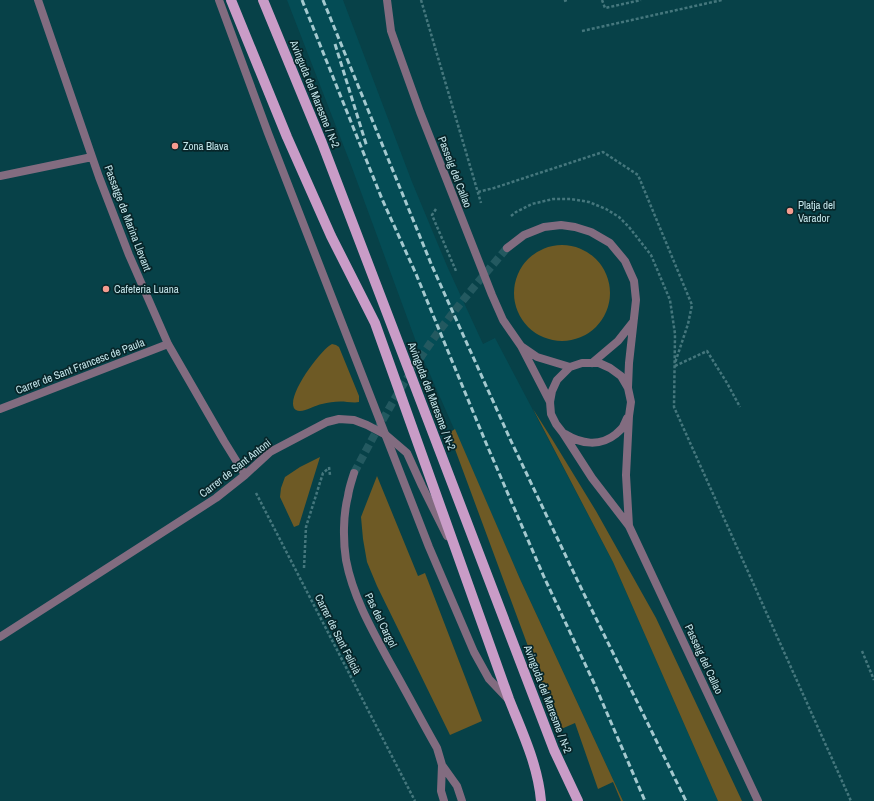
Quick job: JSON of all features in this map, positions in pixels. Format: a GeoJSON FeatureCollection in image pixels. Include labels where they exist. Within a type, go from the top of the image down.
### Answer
{"type":"FeatureCollection","features":[{"type":"Feature","properties":{"kind":"main road"},"geometry":{"type":"LineString","coordinates":[[231,0],[287,137],[328,229],[375,323],[509,699],[533,759],[541,801]]}},
{"type":"Feature","properties":{"kind":"main road","name":"Avinguda del Maresme / N-2"},"geometry":{"type":"LineString","coordinates":[[263,0],[325,150],[554,750],[578,801]]}},
{"type":"Feature","properties":{"kind":"street","name":"Passatge de Marina Llevant"},"geometry":{"type":"LineString","coordinates":[[38,0],[99,177],[129,255],[168,344],[245,476]]}},
{"type":"Feature","properties":{"kind":"street"},"geometry":{"type":"LineString","coordinates":[[219,0],[268,133],[429,547],[474,652],[489,679],[509,699]]}},
{"type":"Feature","properties":{"kind":"street","name":"Passeig del Callao"},"geometry":{"type":"LineString","coordinates":[[387,0],[391,31],[420,112],[503,320],[521,346],[550,402],[551,414],[556,424],[564,433],[592,478],[629,526],[758,801]]}},
{"type":"Feature","properties":{"kind":"street"},"geometry":{"type":"LineString","coordinates":[[0,176],[92,157]]}},
{"type":"Feature","properties":{"kind":"street"},"geometry":{"type":"LineString","coordinates":[[507,248],[524,235],[544,227],[561,225],[575,226],[591,232],[610,243],[625,261],[634,281],[636,300],[629,363],[628,388]]}},
{"type":"Feature","properties":{"kind":"street"},"geometry":{"type":"LineString","coordinates":[[592,363],[618,341],[633,322]]}},
{"type":"Feature","properties":{"kind":"street","name":"Carrer de Sant Francesc de Paula"},"geometry":{"type":"LineString","coordinates":[[0,409],[168,344]]}},
{"type":"Feature","properties":{"kind":"street","name":"Passeig del Callao"},"geometry":{"type":"LineString","coordinates":[[521,346],[538,357],[570,367],[582,363],[599,363],[610,368],[621,376],[628,388],[631,402],[628,416],[626,475],[629,526]]}},
{"type":"Feature","properties":{"kind":"street"},"geometry":{"type":"LineString","coordinates":[[550,402],[552,391],[557,380],[570,367]]}},
{"type":"Feature","properties":{"kind":"street","name":"Passeig del Callao"},"geometry":{"type":"LineString","coordinates":[[564,433],[573,439],[584,443],[598,442],[612,437],[622,428],[628,416]]}},
{"type":"Feature","properties":{"kind":"street","name":"Carrer de Sant Antoni"},"geometry":{"type":"LineString","coordinates":[[0,637],[216,498],[245,476],[270,452],[327,422],[339,420],[354,420],[367,425],[386,435],[407,453],[461,564]]}},
{"type":"Feature","properties":{"kind":"street","name":"Pas del Cargol"},"geometry":{"type":"LineString","coordinates":[[354,473],[347,497],[345,519],[344,541],[349,575],[358,600],[372,630],[437,748],[442,765],[441,791],[444,801]]}},
{"type":"Feature","properties":{"kind":"street","name":"Pas del Cargol"},"geometry":{"type":"LineString","coordinates":[[442,765],[457,786],[462,801]]}},
{"type":"Feature","properties":{"kind":"path","name":"Passeig del Callao"},"geometry":{"type":"LineString","coordinates":[[421,0],[478,192]]}},
{"type":"Feature","properties":{"kind":"path"},"geometry":{"type":"LineString","coordinates":[[602,0],[605,8],[641,0]]}},
{"type":"Feature","properties":{"kind":"path"},"geometry":{"type":"LineString","coordinates":[[582,31],[722,0]]}},
{"type":"Feature","properties":{"kind":"path"},"geometry":{"type":"LineString","coordinates":[[432,215],[456,271]]}},
{"type":"Feature","properties":{"kind":"path"},"geometry":{"type":"LineString","coordinates":[[651,255],[670,300],[675,334],[674,407],[851,801]]}},
{"type":"Feature","properties":{"kind":"path"},"geometry":{"type":"LineString","coordinates":[[675,366],[707,351],[728,383],[740,407]]}},
{"type":"Feature","properties":{"kind":"path"},"geometry":{"type":"LineString","coordinates":[[304,568],[306,527],[323,473],[329,468]]}},
{"type":"Feature","properties":{"kind":"path","name":"Carrer de Sant Felicià"},"geometry":{"type":"LineString","coordinates":[[245,476],[253,487],[415,801]]}},
{"type":"Feature","properties":{"kind":"path"},"geometry":{"type":"LineString","coordinates":[[862,651],[874,680]]}},
{"type":"Feature","properties":{"kind":"shaded area"},"geometry":{"type":"Polygon","coordinates":[[[287,0],[343,0],[412,182],[447,266],[483,344],[495,338],[613,562],[718,801],[623,801],[520,579],[418,347],[351,165],[287,0]]]}},
{"type":"Feature","properties":{"kind":"shaded area"},"geometry":{"type":"Polygon","coordinates":[[[562,245],[580,249],[596,259],[606,275],[610,293],[606,311],[596,327],[580,337],[562,341],[544,337],[528,327],[518,311],[514,293],[518,275],[528,259],[544,249],[562,245]]]}},
{"type":"Feature","properties":{"kind":"shaded area"},"geometry":{"type":"Polygon","coordinates":[[[332,344],[339,347],[359,396],[359,402],[331,402],[302,411],[296,410],[293,405],[298,386],[320,355],[332,344]]]}},
{"type":"Feature","properties":{"kind":"shaded area"},"geometry":{"type":"Polygon","coordinates":[[[533,409],[596,511],[656,618],[742,801],[718,801],[613,562],[533,409]]]}},
{"type":"Feature","properties":{"kind":"shaded area"},"geometry":{"type":"Polygon","coordinates":[[[455,429],[520,579],[623,801],[621,801],[613,782],[598,789],[575,723],[559,730],[449,433],[455,429]]]}},
{"type":"Feature","properties":{"kind":"shaded area"},"geometry":{"type":"Polygon","coordinates":[[[320,457],[299,525],[294,527],[280,497],[281,488],[285,477],[300,467],[320,457]]]}},
{"type":"Feature","properties":{"kind":"shaded area"},"geometry":{"type":"Polygon","coordinates":[[[377,476],[418,576],[425,573],[482,721],[450,735],[377,586],[367,562],[361,517],[377,476]]]}},
{"type":"Feature","properties":{"kind":"tunnel"},"geometry":{"type":"LineString","coordinates":[[354,473],[398,394],[427,348],[455,310],[507,248]]}},
{"type":"Feature","properties":{"kind":"railway"},"geometry":{"type":"LineString","coordinates":[[302,0],[382,199],[416,274],[486,443],[544,577],[594,683],[645,801]]}},
{"type":"Feature","properties":{"kind":"railway"},"geometry":{"type":"LineString","coordinates":[[323,0],[432,266],[511,441],[583,592],[686,801]]}},
{"type":"Feature","properties":{"kind":"railway"},"geometry":{"type":"LineString","coordinates":[[335,44],[367,147]]}},
{"type":"Feature","properties":{"kind":"place","name":"Zona Blava"},"geometry":{"type":"Point","coordinates":[175,146]}},
{"type":"Feature","properties":{"kind":"place","name":"Platja del Varador"},"geometry":{"type":"Point","coordinates":[790,211]}},
{"type":"Feature","properties":{"kind":"place","name":"Cafeteria Luana"},"geometry":{"type":"Point","coordinates":[106,289]}}]}
